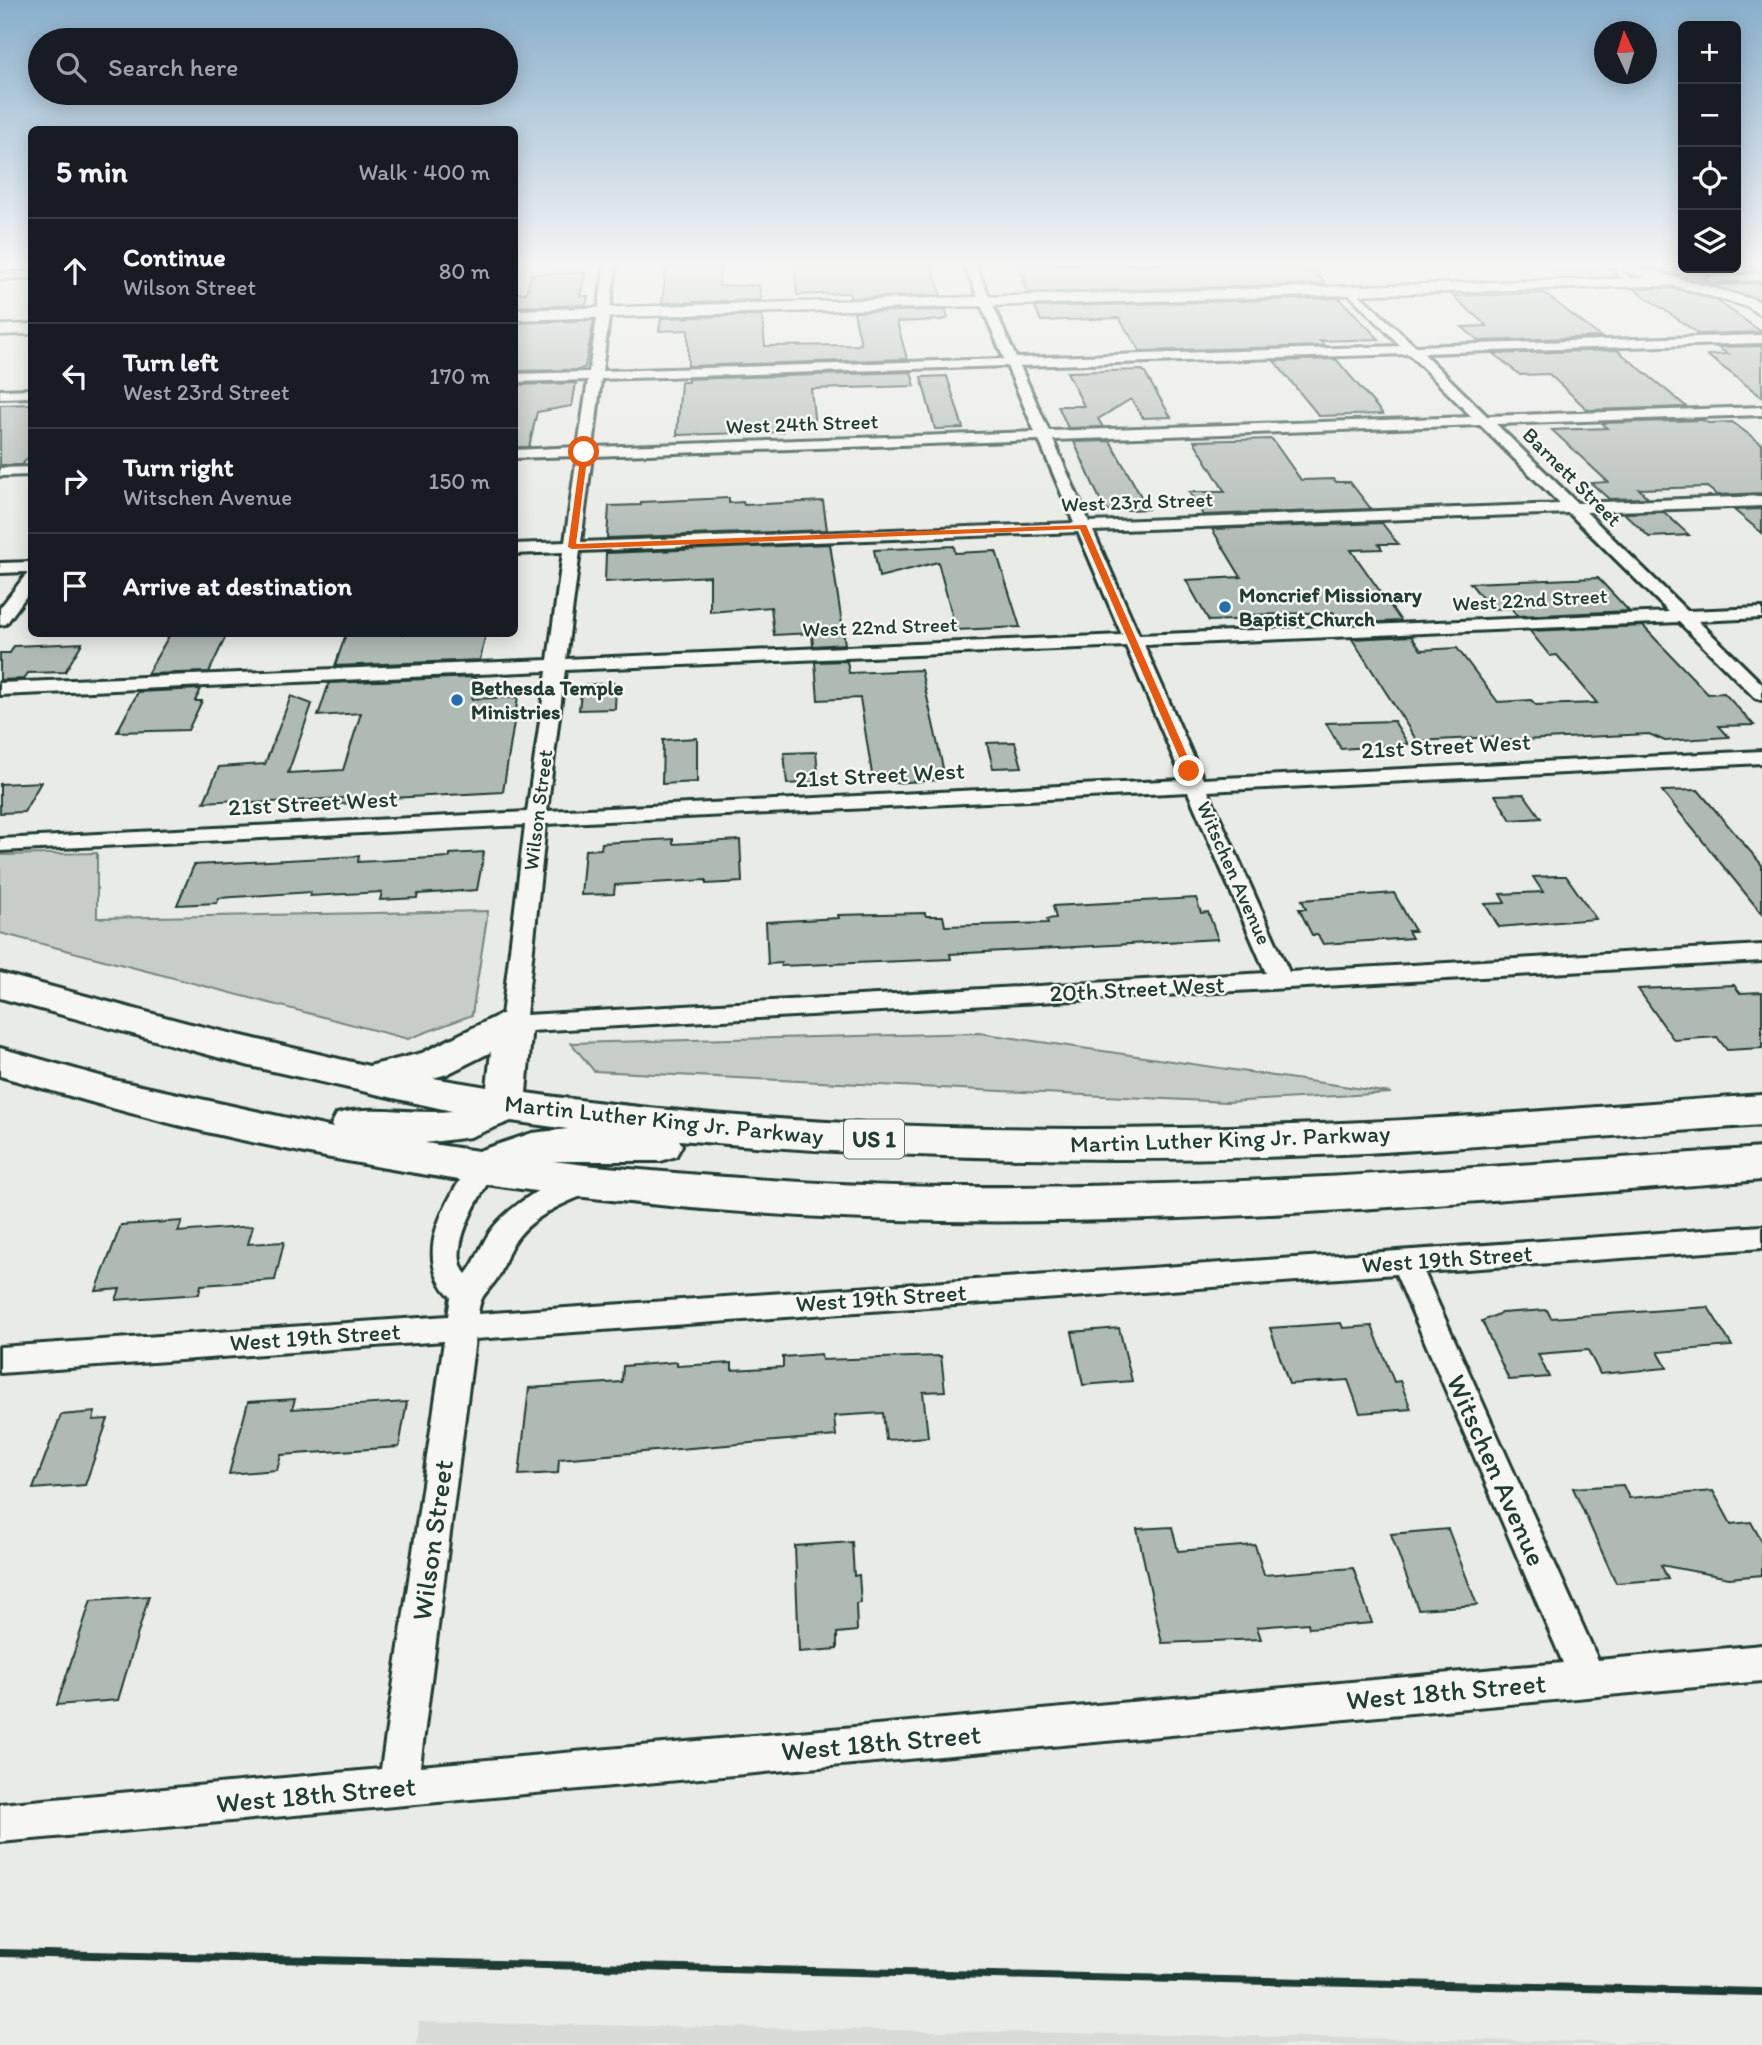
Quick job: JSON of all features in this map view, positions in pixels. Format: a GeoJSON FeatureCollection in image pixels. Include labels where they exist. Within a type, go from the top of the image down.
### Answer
{"type":"FeatureCollection","features":[{"type":"Feature","properties":{"kind":"highway","name":"Martin Luther King Jr. Parkway"},"geometry":{"type":"LineString","coordinates":[[0,985],[237,1050],[370,1079],[505,1105],[739,1130],[957,1143],[1106,1146],[1312,1140],[1762,1110]]}},
{"type":"Feature","properties":{"kind":"highway"},"geometry":{"type":"LineString","coordinates":[[370,1079],[433,1064],[513,1024]]}},
{"type":"Feature","properties":{"kind":"highway"},"geometry":{"type":"LineString","coordinates":[[220,1120],[438,1128],[490,1116],[505,1105],[513,1024]]}},
{"type":"Feature","properties":{"kind":"highway"},"geometry":{"type":"LineString","coordinates":[[0,1062],[125,1098],[312,1139],[483,1167],[594,1181],[816,1199],[939,1204],[1208,1200],[1380,1191],[1762,1164]]}},
{"type":"Feature","properties":{"kind":"highway"},"geometry":{"type":"LineString","coordinates":[[483,1167],[520,1150],[553,1145],[957,1143]]}},
{"type":"Feature","properties":{"kind":"street","name":"Wilson Street"},"geometry":{"type":"LineString","coordinates":[[513,1024],[536,818],[597,359]]}},
{"type":"Feature","properties":{"kind":"street","name":"Witschen Avenue"},"geometry":{"type":"LineString","coordinates":[[1010,359],[1281,981]]}},
{"type":"Feature","properties":{"kind":"street"},"geometry":{"type":"LineString","coordinates":[[518,378],[1122,359]]}},
{"type":"Feature","properties":{"kind":"street","name":"Barnett Street"},"geometry":{"type":"LineString","coordinates":[[1422,359],[1762,694]]}},
{"type":"Feature","properties":{"kind":"street"},"geometry":{"type":"LineString","coordinates":[[0,394],[28,393]]}},
{"type":"Feature","properties":{"kind":"street","name":"West 24th Street"},"geometry":{"type":"LineString","coordinates":[[518,454],[1762,411]]}},
{"type":"Feature","properties":{"kind":"street"},"geometry":{"type":"LineString","coordinates":[[0,472],[28,471]]}},
{"type":"Feature","properties":{"kind":"street","name":"West 23rd Street"},"geometry":{"type":"LineString","coordinates":[[518,549],[1762,501]]}},
{"type":"Feature","properties":{"kind":"street"},"geometry":{"type":"LineString","coordinates":[[0,568],[28,567]]}},
{"type":"Feature","properties":{"kind":"street"},"geometry":{"type":"LineString","coordinates":[[0,620],[28,582]]}},
{"type":"Feature","properties":{"kind":"street","name":"West 22nd Street"},"geometry":{"type":"LineString","coordinates":[[0,689],[1762,613]]}},
{"type":"Feature","properties":{"kind":"street","name":"21st Street West"},"geometry":{"type":"LineString","coordinates":[[0,845],[1762,757]]}},
{"type":"Feature","properties":{"kind":"street","name":"20th Street West"},"geometry":{"type":"LineString","coordinates":[[513,1024],[1762,953]]}},
{"type":"Feature","properties":{"kind":"street"},"geometry":{"type":"LineString","coordinates":[[464,1310],[448,1274],[447,1249],[455,1216],[483,1167]]}},
{"type":"Feature","properties":{"kind":"street"},"geometry":{"type":"LineString","coordinates":[[464,1310],[487,1270],[500,1240],[521,1217],[547,1198],[569,1187],[594,1181]]}},
{"type":"Feature","properties":{"kind":"street","name":"West 19th Street"},"geometry":{"type":"LineString","coordinates":[[0,1360],[464,1310],[1405,1262],[1762,1237]]}},
{"type":"Feature","properties":{"kind":"street","name":"Witschen Avenue"},"geometry":{"type":"LineString","coordinates":[[1405,1262],[1588,1678]]}},
{"type":"Feature","properties":{"kind":"street","name":"Wilson Street"},"geometry":{"type":"LineString","coordinates":[[398,1786],[464,1310]]}},
{"type":"Feature","properties":{"kind":"street","name":"West 18th Street"},"geometry":{"type":"LineString","coordinates":[[0,1824],[1762,1662]]}},
{"type":"Feature","properties":{"kind":"shaded area"},"geometry":{"type":"Polygon","coordinates":[[[97,853],[97,918],[488,911],[472,1015],[408,1039],[0,933],[0,855],[97,853]]]}},
{"type":"Feature","properties":{"kind":"shaded area"},"geometry":{"type":"Polygon","coordinates":[[[979,1033],[1391,1093],[1226,1102],[594,1071],[571,1043],[979,1033]]]}},
{"type":"Feature","properties":{"kind":"shaded area"},"geometry":{"type":"Polygon","coordinates":[[[419,2022],[1762,2045],[417,2045],[419,2022]]]}},
{"type":"Feature","properties":{"kind":"building"},"geometry":{"type":"Polygon","coordinates":[[[518,359],[586,359],[585,367],[579,370],[518,371],[518,359]]]}},
{"type":"Feature","properties":{"kind":"building"},"geometry":{"type":"Polygon","coordinates":[[[688,359],[893,359],[688,366],[688,359]]]}},
{"type":"Feature","properties":{"kind":"building"},"geometry":{"type":"Polygon","coordinates":[[[1336,359],[1383,414],[1319,416],[1274,361],[1336,359]]]}},
{"type":"Feature","properties":{"kind":"building"},"geometry":{"type":"Polygon","coordinates":[[[1501,359],[1629,359],[1687,407],[1588,410],[1549,374],[1520,375],[1501,359]]]}},
{"type":"Feature","properties":{"kind":"building"},"geometry":{"type":"Polygon","coordinates":[[[1713,359],[1762,359],[1762,397],[1713,359]]]}},
{"type":"Feature","properties":{"kind":"building"},"geometry":{"type":"Polygon","coordinates":[[[1143,370],[1171,417],[1143,418],[1131,399],[1098,419],[1103,427],[1068,428],[1058,406],[1084,406],[1067,372],[1143,370]]]}},
{"type":"Feature","properties":{"kind":"building"},"geometry":{"type":"Polygon","coordinates":[[[911,372],[915,386],[811,389],[815,426],[783,427],[783,432],[677,435],[681,382],[688,382],[688,379],[911,372]]]}},
{"type":"Feature","properties":{"kind":"building"},"geometry":{"type":"Polygon","coordinates":[[[947,376],[963,428],[935,429],[921,377],[947,376]]]}},
{"type":"Feature","properties":{"kind":"building"},"geometry":{"type":"Polygon","coordinates":[[[576,383],[572,406],[537,412],[529,447],[518,447],[518,385],[576,383]]]}},
{"type":"Feature","properties":{"kind":"building"},"geometry":{"type":"Polygon","coordinates":[[[28,404],[28,458],[22,465],[0,465],[0,405],[28,404]]]}},
{"type":"Feature","properties":{"kind":"building"},"geometry":{"type":"Polygon","coordinates":[[[1703,420],[1708,423],[1732,422],[1762,444],[1762,493],[1717,495],[1707,487],[1639,489],[1648,498],[1609,499],[1591,483],[1608,482],[1552,430],[1607,428],[1602,423],[1703,420]]]}},
{"type":"Feature","properties":{"kind":"building"},"geometry":{"type":"Polygon","coordinates":[[[1272,439],[1301,480],[1334,479],[1336,482],[1350,482],[1371,509],[1203,515],[1189,492],[1225,492],[1194,441],[1272,439]]]}},
{"type":"Feature","properties":{"kind":"building"},"geometry":{"type":"Polygon","coordinates":[[[1110,441],[1148,509],[1105,511],[1074,442],[1110,441]]]}},
{"type":"Feature","properties":{"kind":"building"},"geometry":{"type":"Polygon","coordinates":[[[729,498],[729,503],[743,502],[744,505],[823,501],[827,530],[607,538],[609,506],[729,498]]]}},
{"type":"Feature","properties":{"kind":"building"},"geometry":{"type":"Polygon","coordinates":[[[1762,509],[1762,533],[1734,510],[1762,509]]]}},
{"type":"Feature","properties":{"kind":"building"},"geometry":{"type":"Polygon","coordinates":[[[1664,512],[1689,535],[1649,537],[1624,513],[1664,512]]]}},
{"type":"Feature","properties":{"kind":"building"},"geometry":{"type":"Polygon","coordinates":[[[1382,523],[1398,544],[1379,544],[1382,549],[1351,550],[1401,621],[1342,624],[1333,612],[1253,615],[1255,619],[1209,621],[1186,580],[1241,577],[1212,529],[1382,523]]]}},
{"type":"Feature","properties":{"kind":"building"},"geometry":{"type":"Polygon","coordinates":[[[830,544],[845,644],[813,646],[812,633],[774,635],[771,607],[710,612],[710,576],[605,582],[606,553],[830,544]]]}},
{"type":"Feature","properties":{"kind":"building"},"geometry":{"type":"Polygon","coordinates":[[[954,546],[955,553],[996,551],[1020,627],[956,630],[938,562],[879,577],[874,550],[954,546]]]}},
{"type":"Feature","properties":{"kind":"building"},"geometry":{"type":"Polygon","coordinates":[[[1598,578],[1629,611],[1518,616],[1511,608],[1491,609],[1470,583],[1598,578]]]}},
{"type":"Feature","properties":{"kind":"building"},"geometry":{"type":"Polygon","coordinates":[[[1643,626],[1708,694],[1724,693],[1754,725],[1719,726],[1729,737],[1665,741],[1649,734],[1498,741],[1495,737],[1417,741],[1352,639],[1411,636],[1421,650],[1457,648],[1498,702],[1531,700],[1536,705],[1597,703],[1557,655],[1550,656],[1530,631],[1643,626]]]}},
{"type":"Feature","properties":{"kind":"building"},"geometry":{"type":"Polygon","coordinates":[[[168,637],[226,637],[209,672],[147,674],[168,637]]]}},
{"type":"Feature","properties":{"kind":"building"},"geometry":{"type":"Polygon","coordinates":[[[345,637],[485,637],[480,660],[335,666],[345,637]]]}},
{"type":"Feature","properties":{"kind":"building"},"geometry":{"type":"Polygon","coordinates":[[[82,643],[65,672],[28,673],[24,679],[0,680],[0,653],[10,653],[14,646],[82,643]]]}},
{"type":"Feature","properties":{"kind":"building"},"geometry":{"type":"Polygon","coordinates":[[[847,661],[849,673],[921,670],[943,768],[938,769],[940,780],[892,783],[890,773],[872,774],[860,698],[818,700],[815,662],[847,661]]]}},
{"type":"Feature","properties":{"kind":"building"},"geometry":{"type":"Polygon","coordinates":[[[476,677],[472,699],[518,697],[503,792],[372,799],[371,802],[340,804],[342,798],[236,804],[238,800],[204,802],[219,767],[265,764],[291,696],[312,704],[288,773],[343,770],[361,713],[318,716],[329,683],[476,677]]]}},
{"type":"Feature","properties":{"kind":"building"},"geometry":{"type":"Polygon","coordinates":[[[616,683],[615,709],[579,710],[582,685],[616,683]]]}},
{"type":"Feature","properties":{"kind":"building"},"geometry":{"type":"Polygon","coordinates":[[[201,689],[195,701],[202,701],[188,730],[117,732],[138,692],[201,689]]]}},
{"type":"Feature","properties":{"kind":"building"},"geometry":{"type":"Polygon","coordinates":[[[1394,721],[1408,744],[1341,749],[1326,723],[1394,721]]]}},
{"type":"Feature","properties":{"kind":"building"},"geometry":{"type":"Polygon","coordinates":[[[697,738],[697,782],[662,784],[663,740],[697,738]]]}},
{"type":"Feature","properties":{"kind":"building"},"geometry":{"type":"Polygon","coordinates":[[[1015,742],[1022,767],[993,768],[987,743],[1015,742]]]}},
{"type":"Feature","properties":{"kind":"building"},"geometry":{"type":"Polygon","coordinates":[[[816,752],[819,782],[787,784],[784,753],[816,752]]]}},
{"type":"Feature","properties":{"kind":"building"},"geometry":{"type":"Polygon","coordinates":[[[41,782],[24,812],[0,813],[0,784],[41,782]]]}},
{"type":"Feature","properties":{"kind":"building"},"geometry":{"type":"Polygon","coordinates":[[[1698,790],[1762,865],[1762,914],[1662,791],[1698,790]]]}},
{"type":"Feature","properties":{"kind":"building"},"geometry":{"type":"Polygon","coordinates":[[[1524,794],[1541,818],[1511,820],[1495,795],[1524,794]]]}},
{"type":"Feature","properties":{"kind":"building"},"geometry":{"type":"Polygon","coordinates":[[[673,839],[673,844],[740,840],[742,882],[706,884],[706,880],[615,885],[614,894],[581,895],[585,850],[601,849],[602,843],[673,839]]]}},
{"type":"Feature","properties":{"kind":"building"},"geometry":{"type":"Polygon","coordinates":[[[484,852],[477,890],[380,900],[382,892],[310,896],[311,892],[219,898],[217,903],[177,905],[194,865],[359,856],[358,862],[450,857],[450,854],[484,852]]]}},
{"type":"Feature","properties":{"kind":"building"},"geometry":{"type":"Polygon","coordinates":[[[1566,876],[1596,919],[1499,927],[1485,904],[1505,903],[1500,894],[1543,892],[1533,877],[1566,876]]]}},
{"type":"Feature","properties":{"kind":"building"},"geometry":{"type":"Polygon","coordinates":[[[1394,893],[1415,931],[1408,931],[1412,938],[1323,944],[1318,935],[1312,935],[1299,909],[1306,909],[1302,900],[1394,893]]]}},
{"type":"Feature","properties":{"kind":"building"},"geometry":{"type":"Polygon","coordinates":[[[1196,898],[1201,913],[1208,912],[1218,939],[950,954],[951,959],[781,966],[781,963],[768,964],[766,922],[839,918],[838,915],[925,913],[926,916],[943,916],[945,926],[1048,923],[1047,919],[1056,918],[1053,906],[1196,898]]]}},
{"type":"Feature","properties":{"kind":"building"},"geometry":{"type":"Polygon","coordinates":[[[1734,985],[1740,993],[1762,992],[1762,1048],[1727,1050],[1717,1037],[1674,1040],[1638,989],[1734,985]]]}},
{"type":"Feature","properties":{"kind":"building"},"geometry":{"type":"Polygon","coordinates":[[[182,1221],[178,1232],[253,1226],[248,1244],[284,1242],[275,1280],[201,1285],[199,1294],[116,1300],[120,1289],[96,1291],[121,1225],[182,1221]]]}},
{"type":"Feature","properties":{"kind":"building"},"geometry":{"type":"Polygon","coordinates":[[[1708,1307],[1732,1346],[1658,1352],[1667,1368],[1600,1374],[1588,1350],[1538,1354],[1549,1377],[1509,1380],[1482,1321],[1501,1313],[1547,1310],[1551,1318],[1708,1307]]]}},
{"type":"Feature","properties":{"kind":"building"},"geometry":{"type":"Polygon","coordinates":[[[1341,1323],[1343,1328],[1372,1326],[1394,1382],[1400,1381],[1411,1409],[1360,1413],[1348,1380],[1289,1384],[1270,1328],[1341,1323]]]}},
{"type":"Feature","properties":{"kind":"building"},"geometry":{"type":"Polygon","coordinates":[[[1119,1328],[1132,1381],[1083,1385],[1072,1332],[1119,1328]]]}},
{"type":"Feature","properties":{"kind":"building"},"geometry":{"type":"Polygon","coordinates":[[[821,1354],[822,1360],[941,1356],[945,1391],[923,1392],[928,1437],[886,1440],[883,1413],[834,1416],[836,1436],[559,1459],[558,1473],[519,1475],[529,1388],[622,1382],[623,1366],[677,1362],[677,1366],[732,1363],[732,1370],[783,1367],[783,1357],[821,1354]]]}},
{"type":"Feature","properties":{"kind":"building"},"geometry":{"type":"Polygon","coordinates":[[[295,1399],[292,1409],[407,1402],[399,1447],[281,1455],[277,1470],[229,1474],[248,1402],[295,1399]]]}},
{"type":"Feature","properties":{"kind":"building"},"geometry":{"type":"Polygon","coordinates":[[[95,1412],[93,1420],[108,1419],[85,1485],[33,1489],[61,1415],[95,1412]]]}},
{"type":"Feature","properties":{"kind":"building"},"geometry":{"type":"Polygon","coordinates":[[[1623,1485],[1629,1498],[1713,1491],[1731,1524],[1751,1522],[1762,1542],[1762,1575],[1729,1578],[1661,1565],[1668,1579],[1616,1583],[1573,1488],[1623,1485]]]}},
{"type":"Feature","properties":{"kind":"building"},"geometry":{"type":"Polygon","coordinates":[[[1172,1527],[1178,1551],[1255,1545],[1264,1575],[1353,1568],[1372,1623],[1309,1628],[1308,1623],[1257,1627],[1261,1639],[1162,1643],[1137,1529],[1172,1527]]]}},
{"type":"Feature","properties":{"kind":"building"},"geometry":{"type":"Polygon","coordinates":[[[1448,1529],[1477,1605],[1418,1609],[1391,1534],[1448,1529]]]}},
{"type":"Feature","properties":{"kind":"building"},"geometry":{"type":"Polygon","coordinates":[[[852,1542],[854,1576],[859,1575],[861,1603],[856,1604],[857,1631],[837,1633],[837,1649],[799,1652],[795,1546],[852,1542]]]}},
{"type":"Feature","properties":{"kind":"building"},"geometry":{"type":"Polygon","coordinates":[[[149,1596],[118,1700],[57,1705],[91,1600],[149,1596]]]}},
{"type":"Feature","properties":{"kind":"railway"},"geometry":{"type":"LineString","coordinates":[[0,1953],[1762,1992]]}},
{"type":"Feature","properties":{"kind":"place","name":"Moncrief Missionary Baptist Church"},"geometry":{"type":"Point","coordinates":[1225,607]}},
{"type":"Feature","properties":{"kind":"place","name":"Bethesda Temple Ministries"},"geometry":{"type":"Point","coordinates":[457,700]}},
{"type":"Feature","properties":{"kind":"route"},"geometry":{"type":"LineString","coordinates":[[584,452],[572,547],[1083,527],[1189,771]]}}]}
